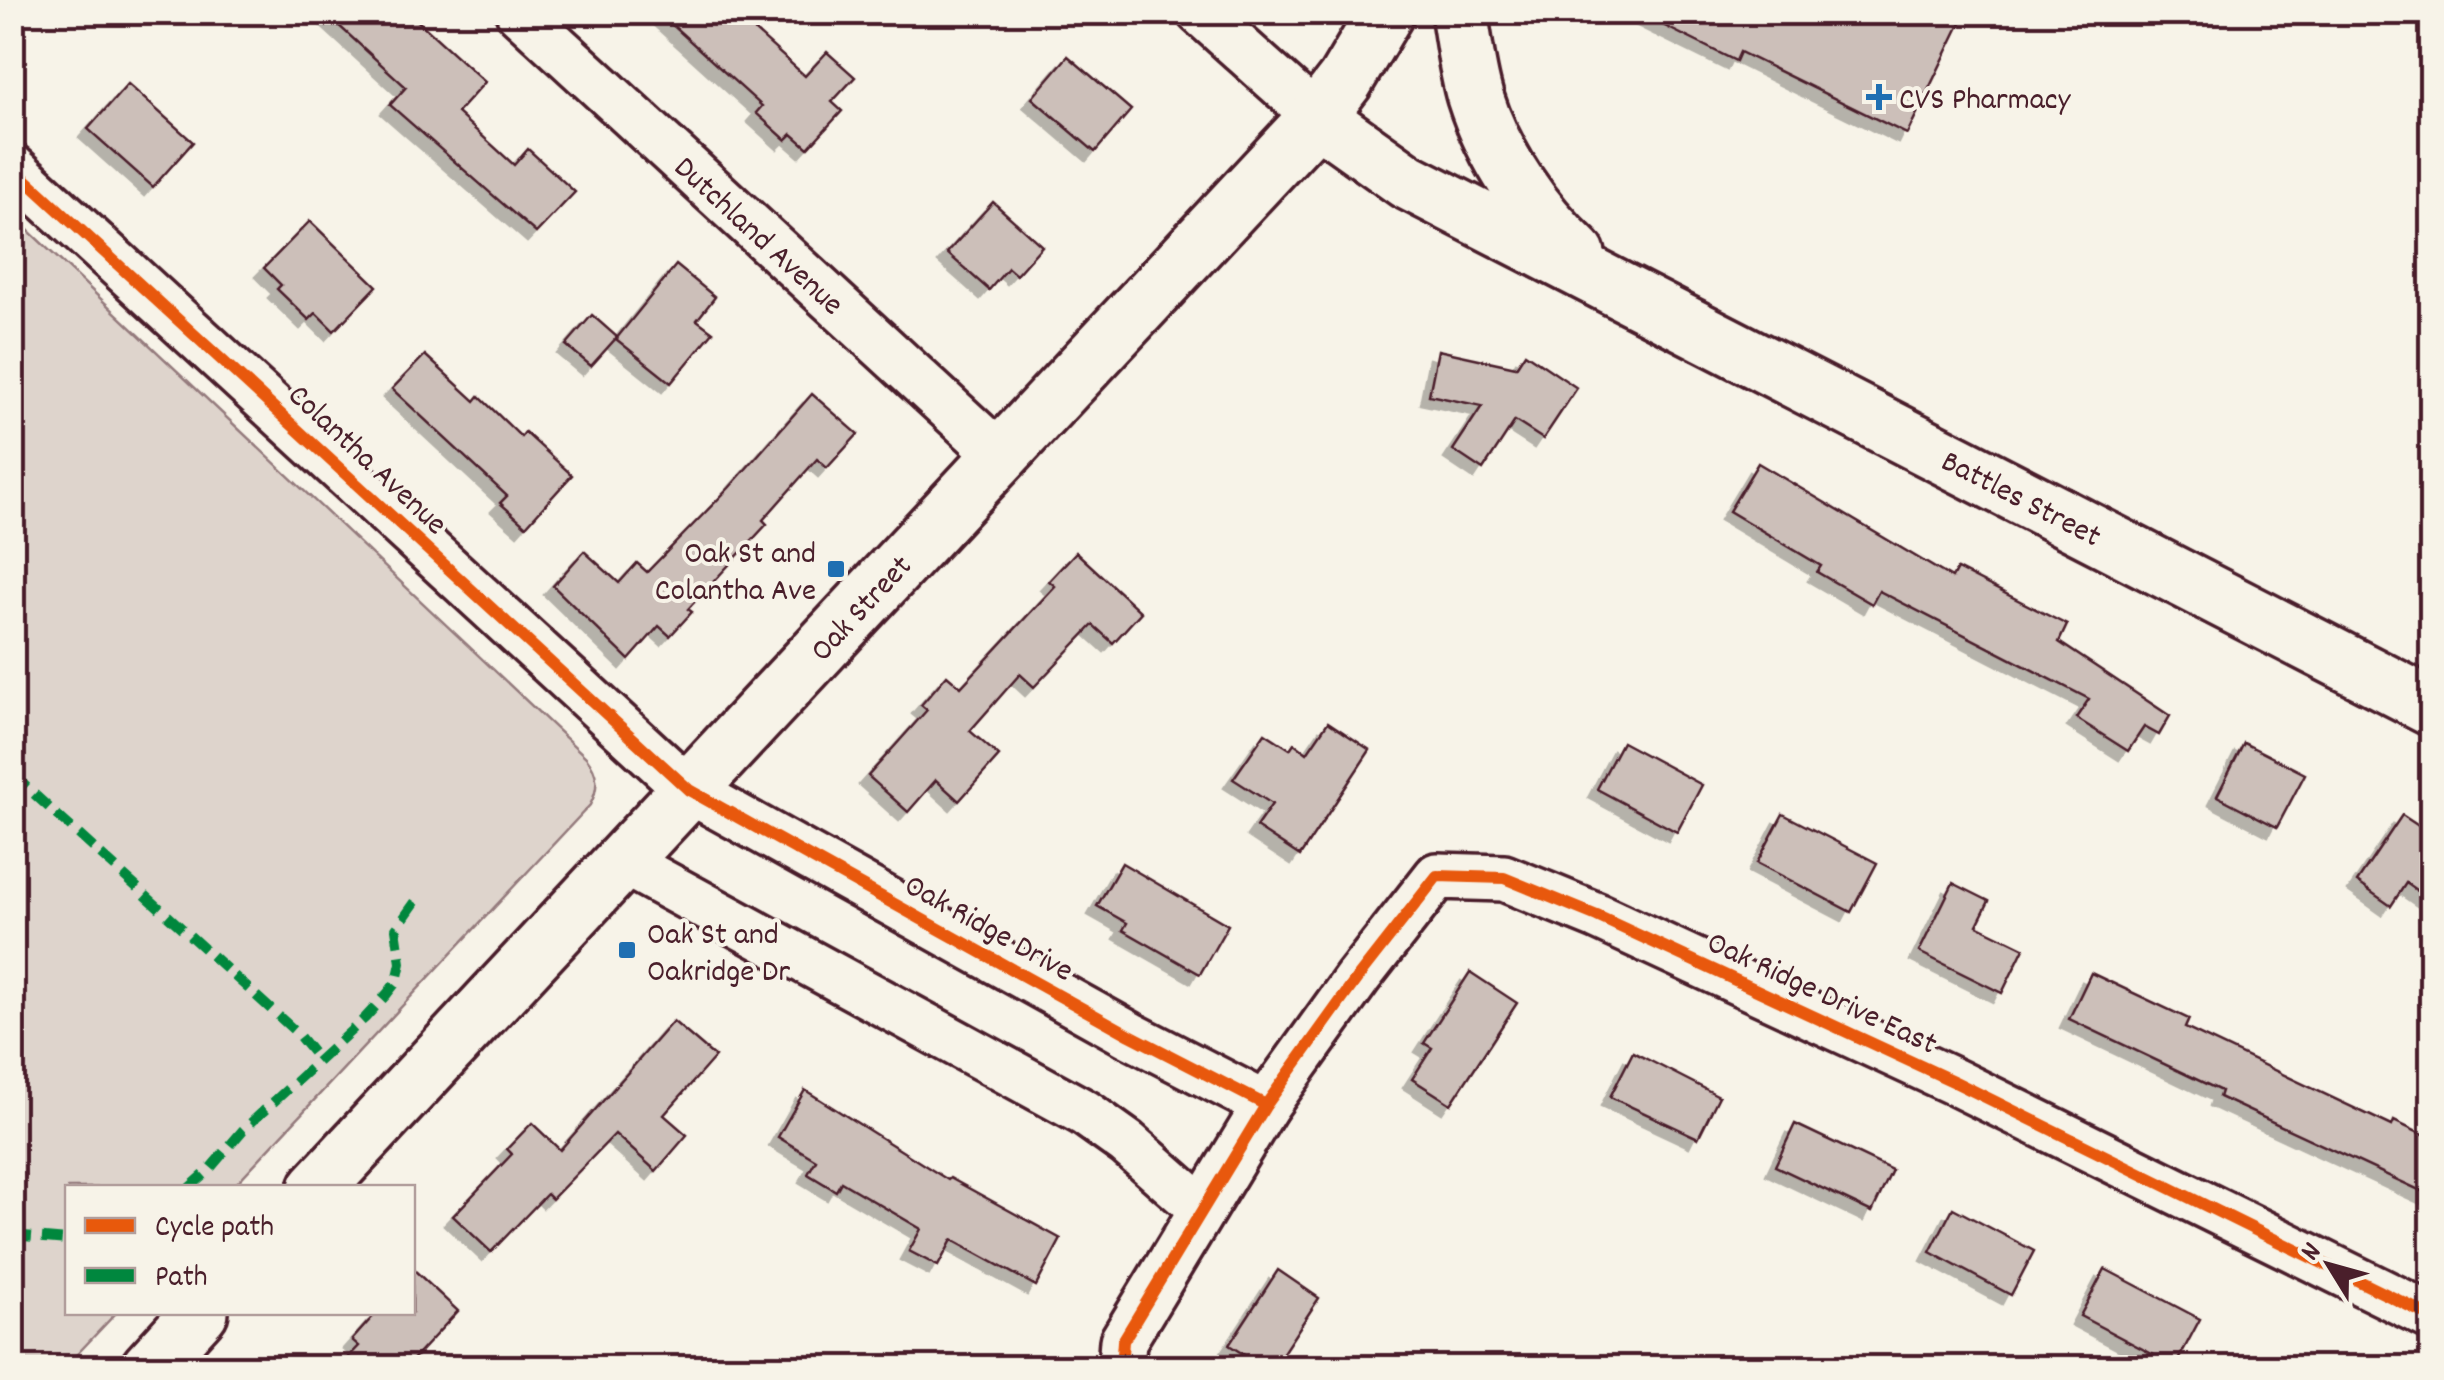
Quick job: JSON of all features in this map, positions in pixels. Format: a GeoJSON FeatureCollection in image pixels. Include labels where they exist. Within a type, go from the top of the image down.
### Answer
{"type":"FeatureCollection","features":[{"type":"Feature","properties":{"kind":"main road","name":"Oak Street"},"geometry":{"type":"LineString","coordinates":[[320,1185],[1317,116],[1345,81],[1386,12]]}},
{"type":"Feature","properties":{"kind":"main road","name":"Battles Street"},"geometry":{"type":"LineString","coordinates":[[1459,12],[1476,99],[1504,162],[1524,195],[1549,224],[1614,286]]}},
{"type":"Feature","properties":{"kind":"main road","name":"Battles Street"},"geometry":{"type":"LineString","coordinates":[[1317,116],[1408,181],[2432,707]]}},
{"type":"Feature","properties":{"kind":"main road"},"geometry":{"type":"LineString","coordinates":[[148,1368],[197,1315]]}},
{"type":"Feature","properties":{"kind":"street","name":"Dutchland Avenue"},"geometry":{"type":"LineString","coordinates":[[519,12],[1001,456]]}},
{"type":"Feature","properties":{"kind":"street"},"geometry":{"type":"LineString","coordinates":[[1200,12],[1317,116]]}},
{"type":"Feature","properties":{"kind":"street","name":"Colantha Avenue"},"geometry":{"type":"LineString","coordinates":[[12,167],[688,790]]}},
{"type":"Feature","properties":{"kind":"street","name":"Oak Ridge Drive"},"geometry":{"type":"LineString","coordinates":[[688,790],[1266,1106]]}},
{"type":"Feature","properties":{"kind":"street"},"geometry":{"type":"LineString","coordinates":[[622,861],[1070,1104],[1127,1143],[1201,1208]]}},
{"type":"Feature","properties":{"kind":"street","name":"Oak Ridge Drive East"},"geometry":{"type":"LineString","coordinates":[[1266,1106],[1358,976],[1438,876],[1504,878],[1598,916],[1955,1082],[2432,1317]]}},
{"type":"Feature","properties":{"kind":"street"},"geometry":{"type":"LineString","coordinates":[[1120,1368],[1122,1340],[1266,1106]]}},
{"type":"Feature","properties":{"kind":"shaded area"},"geometry":{"type":"Polygon","coordinates":[[[12,215],[586,757],[596,781],[590,805],[235,1185],[65,1185],[65,1315],[114,1315],[64,1368],[12,1367],[12,215]]]}},
{"type":"Feature","properties":{"kind":"building"},"geometry":{"type":"Polygon","coordinates":[[[324,12],[408,12],[485,82],[457,113],[514,165],[528,149],[575,192],[536,233],[390,105],[406,87],[324,12]]]}},
{"type":"Feature","properties":{"kind":"building"},"geometry":{"type":"Polygon","coordinates":[[[658,12],[734,12],[805,76],[827,52],[855,77],[832,102],[842,111],[808,148],[792,134],[786,140],[756,113],[762,106],[658,12]]]}},
{"type":"Feature","properties":{"kind":"building","name":"CVS Pharmacy"},"geometry":{"type":"Polygon","coordinates":[[[1636,12],[1966,12],[1907,134],[1740,52],[1736,61],[1636,12]]]}},
{"type":"Feature","properties":{"kind":"building"},"geometry":{"type":"Polygon","coordinates":[[[1068,56],[1131,110],[1095,152],[1032,98],[1068,56]]]}},
{"type":"Feature","properties":{"kind":"building"},"geometry":{"type":"Polygon","coordinates":[[[128,84],[193,142],[153,187],[88,129],[128,84]]]}},
{"type":"Feature","properties":{"kind":"building"},"geometry":{"type":"Polygon","coordinates":[[[993,202],[1042,246],[1016,275],[1008,268],[989,290],[947,253],[993,202]]]}},
{"type":"Feature","properties":{"kind":"building"},"geometry":{"type":"Polygon","coordinates":[[[310,221],[377,286],[334,331],[316,313],[309,320],[277,289],[281,285],[264,268],[310,221]]]}},
{"type":"Feature","properties":{"kind":"building"},"geometry":{"type":"Polygon","coordinates":[[[676,265],[715,297],[697,320],[713,332],[671,383],[616,339],[676,265]]]}},
{"type":"Feature","properties":{"kind":"building"},"geometry":{"type":"Polygon","coordinates":[[[592,315],[617,337],[591,366],[566,345],[592,315]]]}},
{"type":"Feature","properties":{"kind":"building"},"geometry":{"type":"Polygon","coordinates":[[[1438,350],[1516,367],[1525,353],[1577,388],[1543,439],[1515,421],[1483,470],[1453,450],[1482,406],[1429,395],[1438,350]]]}},
{"type":"Feature","properties":{"kind":"building"},"geometry":{"type":"Polygon","coordinates":[[[425,355],[475,401],[479,396],[521,437],[525,432],[572,475],[526,526],[500,503],[507,496],[392,389],[425,355]]]}},
{"type":"Feature","properties":{"kind":"building"},"geometry":{"type":"Polygon","coordinates":[[[812,394],[858,434],[827,468],[817,459],[763,520],[767,524],[688,609],[692,612],[670,636],[659,626],[629,660],[553,586],[584,551],[619,583],[637,563],[647,572],[729,488],[812,394]]]}},
{"type":"Feature","properties":{"kind":"building"},"geometry":{"type":"Polygon","coordinates":[[[1758,463],[1952,578],[1957,569],[2067,625],[2059,642],[2170,716],[2159,735],[2144,727],[2128,751],[2076,718],[2089,699],[1879,591],[1872,604],[1817,572],[1821,566],[1729,511],[1758,463]]]}},
{"type":"Feature","properties":{"kind":"building"},"geometry":{"type":"Polygon","coordinates":[[[1076,552],[1141,612],[1113,643],[1093,625],[1034,687],[1020,674],[970,731],[999,756],[959,801],[936,780],[908,812],[868,776],[927,710],[921,705],[947,675],[961,687],[1055,586],[1049,581],[1076,552]]]}},
{"type":"Feature","properties":{"kind":"building"},"geometry":{"type":"Polygon","coordinates":[[[1328,722],[1370,750],[1300,856],[1256,827],[1272,804],[1233,779],[1265,733],[1290,749],[1294,743],[1307,753],[1328,722]]]}},
{"type":"Feature","properties":{"kind":"building"},"geometry":{"type":"Polygon","coordinates":[[[1622,742],[1702,785],[1677,832],[1597,789],[1622,742]]]}},
{"type":"Feature","properties":{"kind":"building"},"geometry":{"type":"Polygon","coordinates":[[[2244,743],[2305,774],[2277,827],[2217,796],[2244,743]]]}},
{"type":"Feature","properties":{"kind":"building"},"geometry":{"type":"Polygon","coordinates":[[[1783,814],[1877,863],[1851,912],[1757,863],[1783,814]]]}},
{"type":"Feature","properties":{"kind":"building"},"geometry":{"type":"Polygon","coordinates":[[[2402,815],[2432,835],[2432,901],[2406,883],[2391,906],[2357,882],[2402,815]]]}},
{"type":"Feature","properties":{"kind":"building"},"geometry":{"type":"Polygon","coordinates":[[[1122,863],[1228,925],[1200,974],[1123,930],[1127,923],[1097,906],[1122,863]]]}},
{"type":"Feature","properties":{"kind":"building"},"geometry":{"type":"Polygon","coordinates":[[[1953,883],[1989,901],[1977,925],[2024,948],[2002,993],[1919,952],[1953,883]]]}},
{"type":"Feature","properties":{"kind":"building"},"geometry":{"type":"Polygon","coordinates":[[[1470,972],[1517,1003],[1451,1104],[1412,1079],[1432,1048],[1424,1043],[1470,972]]]}},
{"type":"Feature","properties":{"kind":"building"},"geometry":{"type":"Polygon","coordinates":[[[2091,973],[2189,1019],[2185,1028],[2392,1126],[2394,1121],[2432,1139],[2432,1196],[2219,1097],[2221,1091],[2069,1019],[2091,973]]]}},
{"type":"Feature","properties":{"kind":"building"},"geometry":{"type":"Polygon","coordinates":[[[673,1021],[715,1057],[664,1115],[687,1135],[656,1171],[615,1134],[552,1199],[547,1194],[491,1252],[453,1216],[512,1154],[507,1149],[532,1123],[560,1150],[673,1021]]]}},
{"type":"Feature","properties":{"kind":"building"},"geometry":{"type":"Polygon","coordinates":[[[1633,1052],[1719,1096],[1698,1138],[1610,1097],[1633,1052]]]}},
{"type":"Feature","properties":{"kind":"building"},"geometry":{"type":"Polygon","coordinates":[[[805,1090],[948,1180],[1061,1239],[1036,1286],[952,1240],[938,1266],[909,1251],[921,1229],[841,1182],[836,1191],[808,1174],[816,1160],[778,1137],[805,1090]]]}},
{"type":"Feature","properties":{"kind":"building"},"geometry":{"type":"Polygon","coordinates":[[[1795,1124],[1892,1170],[1872,1212],[1775,1166],[1795,1124]]]}},
{"type":"Feature","properties":{"kind":"building"},"geometry":{"type":"Polygon","coordinates":[[[1953,1208],[2034,1251],[2011,1295],[1930,1252],[1953,1208]]]}},
{"type":"Feature","properties":{"kind":"building"},"geometry":{"type":"Polygon","coordinates":[[[2105,1269],[2200,1319],[2175,1366],[2080,1316],[2105,1269]]]}},
{"type":"Feature","properties":{"kind":"building"},"geometry":{"type":"Polygon","coordinates":[[[1278,1270],[1319,1298],[1273,1368],[1234,1368],[1243,1354],[1229,1345],[1278,1270]]]}},
{"type":"Feature","properties":{"kind":"building"},"geometry":{"type":"Polygon","coordinates":[[[415,1271],[458,1311],[405,1368],[338,1368],[359,1346],[352,1340],[374,1315],[415,1315],[415,1271]]]}},
{"type":"Feature","properties":{"kind":"marked path"},"geometry":{"type":"LineString","coordinates":[[12,774],[296,1032],[318,1059]]}},
{"type":"Feature","properties":{"kind":"marked path"},"geometry":{"type":"LineString","coordinates":[[192,1185],[243,1130],[387,994],[397,981],[401,963],[396,929],[416,901]]}},
{"type":"Feature","properties":{"kind":"marked path"},"geometry":{"type":"LineString","coordinates":[[12,1235],[65,1240]]}},
{"type":"Feature","properties":{"kind":"cycle path"},"geometry":{"type":"LineString","coordinates":[[12,167],[689,790],[1130,1035],[1266,1105]]}},
{"type":"Feature","properties":{"kind":"cycle path"},"geometry":{"type":"LineString","coordinates":[[1121,1368],[1123,1341],[1266,1105],[1437,876],[1504,878],[1597,916],[1955,1082],[2432,1317]]}},
{"type":"Feature","properties":{"kind":"place","name":"CVS Pharmacy"},"geometry":{"type":"Point","coordinates":[1879,97]}},
{"type":"Feature","properties":{"kind":"place","name":"Oak St and Colantha Ave"},"geometry":{"type":"Point","coordinates":[836,569]}},
{"type":"Feature","properties":{"kind":"place","name":"Oak St and Oakridge Dr"},"geometry":{"type":"Point","coordinates":[627,950]}}]}
